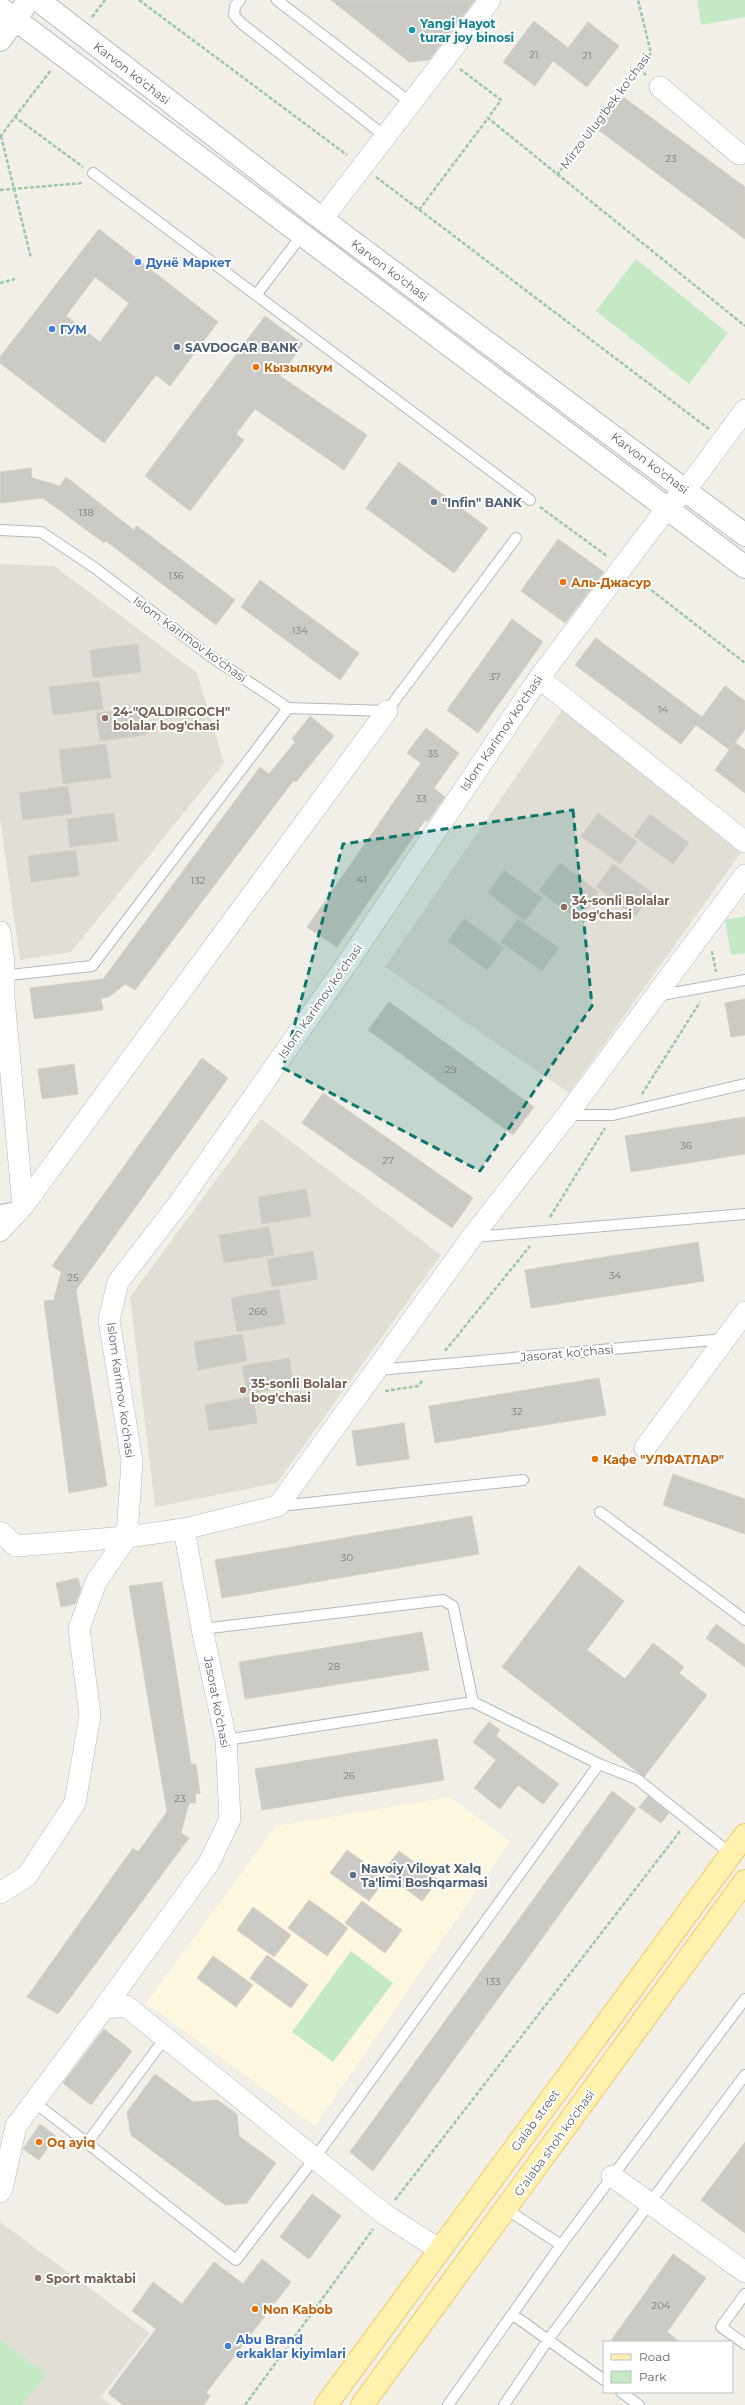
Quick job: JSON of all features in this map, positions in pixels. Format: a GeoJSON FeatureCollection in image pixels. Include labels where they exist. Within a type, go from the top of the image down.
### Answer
{"type":"FeatureCollection","features":[{"type":"Feature","properties":{"kind":"main road"},"geometry":{"type":"LineString","coordinates":[[0,40],[8,13],[30,0]]}},
{"type":"Feature","properties":{"kind":"main road","name":"Karvon ko'chasi"},"geometry":{"type":"LineString","coordinates":[[38,0],[322,219],[745,535]]}},
{"type":"Feature","properties":{"kind":"main road"},"geometry":{"type":"LineString","coordinates":[[8,13],[745,567]]}},
{"type":"Feature","properties":{"kind":"main road","name":"Galab street"},"geometry":{"type":"LineString","coordinates":[[326,2405],[745,1835]]}},
{"type":"Feature","properties":{"kind":"main road","name":"G'alaba shoh ko'chasi"},"geometry":{"type":"LineString","coordinates":[[362,2405],[745,1882]]}},
{"type":"Feature","properties":{"kind":"street"},"geometry":{"type":"LineString","coordinates":[[322,219],[490,0]]}},
{"type":"Feature","properties":{"kind":"street"},"geometry":{"type":"LineString","coordinates":[[660,87],[743,154]]}},
{"type":"Feature","properties":{"kind":"street"},"geometry":{"type":"LineString","coordinates":[[667,508],[686,490],[745,410]]}},
{"type":"Feature","properties":{"kind":"street","name":"Islom Karimov ko‘chasi"},"geometry":{"type":"LineString","coordinates":[[127,1537],[132,1462],[109,1320],[118,1282],[179,1203],[341,971],[539,678],[667,508]]}},
{"type":"Feature","properties":{"kind":"street"},"geometry":{"type":"LineString","coordinates":[[539,678],[745,842]]}},
{"type":"Feature","properties":{"kind":"street"},"geometry":{"type":"LineString","coordinates":[[0,1231],[23,1206],[387,711]]}},
{"type":"Feature","properties":{"kind":"street"},"geometry":{"type":"LineString","coordinates":[[0,1532],[16,1546],[127,1537],[184,1529],[278,1506],[472,1238],[567,1115],[745,875]]}},
{"type":"Feature","properties":{"kind":"street"},"geometry":{"type":"LineString","coordinates":[[0,932],[2,976],[23,1206]]}},
{"type":"Feature","properties":{"kind":"street"},"geometry":{"type":"LineString","coordinates":[[645,1448],[745,1312]]}},
{"type":"Feature","properties":{"kind":"street","name":"Jasorat ko‘chasi"},"geometry":{"type":"LineString","coordinates":[[0,2192],[4,2155],[16,2126],[104,2008],[209,1862],[230,1819],[226,1740],[202,1629],[184,1529]]}},
{"type":"Feature","properties":{"kind":"street"},"geometry":{"type":"LineString","coordinates":[[0,1893],[27,1876],[76,1803],[90,1715],[79,1629],[96,1582],[127,1537]]}},
{"type":"Feature","properties":{"kind":"street"},"geometry":{"type":"LineString","coordinates":[[104,2008],[126,2006],[384,2214],[440,2250]]}},
{"type":"Feature","properties":{"kind":"street"},"geometry":{"type":"LineString","coordinates":[[612,2176],[745,2272]]}},
{"type":"Feature","properties":{"kind":"lane"},"geometry":{"type":"LineString","coordinates":[[240,0],[235,6],[234,15],[241,23],[386,137]]}},
{"type":"Feature","properties":{"kind":"lane"},"geometry":{"type":"LineString","coordinates":[[277,0],[411,104]]}},
{"type":"Feature","properties":{"kind":"lane"},"geometry":{"type":"LineString","coordinates":[[93,174],[530,500]]}},
{"type":"Feature","properties":{"kind":"lane"},"geometry":{"type":"LineString","coordinates":[[256,296],[302,235]]}},
{"type":"Feature","properties":{"kind":"lane","name":"Islom Karimov ko‘chasi"},"geometry":{"type":"LineString","coordinates":[[0,530],[41,532],[95,568],[210,656],[288,708]]}},
{"type":"Feature","properties":{"kind":"lane"},"geometry":{"type":"LineString","coordinates":[[2,976],[92,966],[288,708],[387,711],[516,538]]}},
{"type":"Feature","properties":{"kind":"lane"},"geometry":{"type":"LineString","coordinates":[[654,996],[745,980]]}},
{"type":"Feature","properties":{"kind":"lane"},"geometry":{"type":"LineString","coordinates":[[567,1115],[613,1115],[745,1084]]}},
{"type":"Feature","properties":{"kind":"lane"},"geometry":{"type":"LineString","coordinates":[[0,1210],[23,1206]]}},
{"type":"Feature","properties":{"kind":"lane"},"geometry":{"type":"LineString","coordinates":[[472,1238],[542,1230],[745,1214]]}},
{"type":"Feature","properties":{"kind":"lane","name":"Jasorat ko‘chasi"},"geometry":{"type":"LineString","coordinates":[[375,1370],[726,1339]]}},
{"type":"Feature","properties":{"kind":"lane"},"geometry":{"type":"LineString","coordinates":[[278,1506],[523,1480]]}},
{"type":"Feature","properties":{"kind":"lane"},"geometry":{"type":"LineString","coordinates":[[600,1512],[745,1620]]}},
{"type":"Feature","properties":{"kind":"lane"},"geometry":{"type":"LineString","coordinates":[[202,1629],[443,1600],[453,1606],[473,1702]]}},
{"type":"Feature","properties":{"kind":"lane"},"geometry":{"type":"LineString","coordinates":[[226,1740],[473,1702],[599,1764],[637,1779],[731,1854]]}},
{"type":"Feature","properties":{"kind":"lane"},"geometry":{"type":"LineString","coordinates":[[34,2102],[236,2260],[314,2159],[599,1764]]}},
{"type":"Feature","properties":{"kind":"lane"},"geometry":{"type":"LineString","coordinates":[[448,2405],[561,2245],[745,1999]]}},
{"type":"Feature","properties":{"kind":"lane"},"geometry":{"type":"LineString","coordinates":[[87,2143],[165,2038]]}},
{"type":"Feature","properties":{"kind":"lane"},"geometry":{"type":"LineString","coordinates":[[504,2405],[548,2340],[651,2204],[745,2075]]}},
{"type":"Feature","properties":{"kind":"lane"},"geometry":{"type":"LineString","coordinates":[[506,2209],[561,2245]]}},
{"type":"Feature","properties":{"kind":"lane"},"geometry":{"type":"LineString","coordinates":[[745,2294],[721,2327],[745,2344]]}},
{"type":"Feature","properties":{"kind":"lane"},"geometry":{"type":"LineString","coordinates":[[512,2314],[603,2379]]}},
{"type":"Feature","properties":{"kind":"lane"},"geometry":{"type":"LineString","coordinates":[[622,2393],[639,2405]]}},
{"type":"Feature","properties":{"kind":"path"},"geometry":{"type":"LineString","coordinates":[[139,0],[363,166],[419,210],[723,439]]}},
{"type":"Feature","properties":{"kind":"path","name":"Mirzo Ulug'bek ko'chasi"},"geometry":{"type":"LineString","coordinates":[[557,175],[651,53],[638,0]]}},
{"type":"Feature","properties":{"kind":"path"},"geometry":{"type":"LineString","coordinates":[[419,210],[501,100],[446,58]]}},
{"type":"Feature","properties":{"kind":"path"},"geometry":{"type":"LineString","coordinates":[[31,258],[1,137],[15,117],[93,174]]}},
{"type":"Feature","properties":{"kind":"path"},"geometry":{"type":"LineString","coordinates":[[488,118],[745,326]]}},
{"type":"Feature","properties":{"kind":"path"},"geometry":{"type":"LineString","coordinates":[[0,190],[86,182]]}},
{"type":"Feature","properties":{"kind":"path"},"geometry":{"type":"LineString","coordinates":[[0,283],[15,279]]}},
{"type":"Feature","properties":{"kind":"path"},"geometry":{"type":"LineString","coordinates":[[639,1100],[716,976],[706,926]]}},
{"type":"Feature","properties":{"kind":"path"},"geometry":{"type":"LineString","coordinates":[[357,1396],[418,1386],[542,1230],[613,1115]]}},
{"type":"Feature","properties":{"kind":"path"},"geometry":{"type":"LineString","coordinates":[[245,2405],[384,2214],[688,1820]]}},
{"type":"Feature","properties":{"kind":"highlighted area"},"geometry":{"type":"Polygon","coordinates":[[[573,810],[592,1006],[480,1171],[283,1068],[343,844],[573,810]]]}},
{"type":"Feature","properties":{"kind":"shaded area","name":"24-\"QALDIRGOCH\" bolalar bog'chasi"},"geometry":{"type":"Polygon","coordinates":[[[0,564],[54,566],[197,673],[224,763],[71,952],[20,960],[0,818],[0,564]]]}},
{"type":"Feature","properties":{"kind":"shaded area","name":"34-sonli Bolalar bog'chasi"},"geometry":{"type":"Polygon","coordinates":[[[564,707],[745,847],[569,1093],[385,967],[564,707]]]}},
{"type":"Feature","properties":{"kind":"shaded area","name":"35-sonli Bolalar bog'chasi"},"geometry":{"type":"Polygon","coordinates":[[[261,1119],[441,1255],[277,1483],[155,1507],[130,1297],[261,1119]]]}},
{"type":"Feature","properties":{"kind":"shaded area"},"geometry":{"type":"Polygon","coordinates":[[[450,1797],[510,1841],[315,2126],[146,2003],[276,1826],[450,1797]]]}},
{"type":"Feature","properties":{"kind":"shaded area","name":"Sport maktabi"},"geometry":{"type":"Polygon","coordinates":[[[0,2222],[150,2333],[101,2397],[111,2405],[0,2405],[0,2222]]]}},
{"type":"Feature","properties":{"kind":"green space"},"geometry":{"type":"Polygon","coordinates":[[[697,0],[745,0],[745,17],[701,25],[697,0]]]}},
{"type":"Feature","properties":{"kind":"green space"},"geometry":{"type":"Polygon","coordinates":[[[636,259],[728,333],[689,384],[596,311],[636,259]]]}},
{"type":"Feature","properties":{"kind":"green space"},"geometry":{"type":"Polygon","coordinates":[[[745,916],[745,953],[731,955],[725,920],[745,916]]]}},
{"type":"Feature","properties":{"kind":"green space"},"geometry":{"type":"Polygon","coordinates":[[[351,1951],[393,1983],[333,2062],[292,2032],[351,1951]]]}},
{"type":"Feature","properties":{"kind":"green space"},"geometry":{"type":"Polygon","coordinates":[[[0,2339],[46,2375],[22,2405],[0,2405],[0,2339]]]}},
{"type":"Feature","properties":{"kind":"building","name":"Yangi Hayot turar joy binosi"},"geometry":{"type":"Polygon","coordinates":[[[331,0],[475,0],[429,60],[409,62],[331,0]]]}},
{"type":"Feature","properties":{"kind":"building"},"geometry":{"type":"Polygon","coordinates":[[[534,21],[568,48],[588,22],[619,46],[587,87],[553,61],[535,86],[503,62],[534,21]]]}},
{"type":"Feature","properties":{"kind":"building"},"geometry":{"type":"Polygon","coordinates":[[[622,96],[745,187],[745,239],[597,129],[622,96]]]}},
{"type":"Feature","properties":{"kind":"building","name":"ГУМ"},"geometry":{"type":"Polygon","coordinates":[[[99,229],[218,322],[170,386],[156,375],[104,443],[0,363],[0,357],[99,229]],[[95,277],[66,316],[100,342],[129,303],[95,277]]]}},
{"type":"Feature","properties":{"kind":"building"},"geometry":{"type":"Polygon","coordinates":[[[265,316],[303,344],[280,376],[367,435],[344,470],[255,409],[236,434],[244,440],[190,511],[145,476],[265,316]]]}},
{"type":"Feature","properties":{"kind":"building"},"geometry":{"type":"Polygon","coordinates":[[[399,462],[488,528],[454,573],[366,508],[399,462]]]}},
{"type":"Feature","properties":{"kind":"building"},"geometry":{"type":"Polygon","coordinates":[[[31,468],[32,478],[60,486],[66,477],[134,530],[137,526],[235,600],[216,625],[106,541],[104,543],[43,498],[0,503],[0,472],[31,468]]]}},
{"type":"Feature","properties":{"kind":"building","name":"Аль-Джасур"},"geometry":{"type":"Polygon","coordinates":[[[558,539],[604,572],[565,623],[521,591],[558,539]]]}},
{"type":"Feature","properties":{"kind":"building"},"geometry":{"type":"Polygon","coordinates":[[[260,580],[359,653],[340,680],[241,607],[260,580]]]}},
{"type":"Feature","properties":{"kind":"building"},"geometry":{"type":"Polygon","coordinates":[[[512,619],[543,642],[478,733],[447,710],[512,619]]]}},
{"type":"Feature","properties":{"kind":"building"},"geometry":{"type":"Polygon","coordinates":[[[596,638],[702,717],[725,686],[745,701],[745,729],[730,750],[696,725],[681,744],[575,665],[596,638]]]}},
{"type":"Feature","properties":{"kind":"building"},"geometry":{"type":"Polygon","coordinates":[[[138,644],[141,672],[93,678],[90,650],[138,644]]]}},
{"type":"Feature","properties":{"kind":"building"},"geometry":{"type":"Polygon","coordinates":[[[99,681],[103,709],[53,715],[49,687],[99,681]]]}},
{"type":"Feature","properties":{"kind":"building"},"geometry":{"type":"Polygon","coordinates":[[[143,707],[146,735],[100,741],[96,713],[143,707]]]}},
{"type":"Feature","properties":{"kind":"building"},"geometry":{"type":"Polygon","coordinates":[[[310,716],[334,736],[296,782],[294,780],[135,990],[125,984],[110,996],[101,999],[103,1010],[34,1019],[30,988],[103,979],[260,767],[269,774],[295,742],[292,739],[310,716]]]}},
{"type":"Feature","properties":{"kind":"building"},"geometry":{"type":"Polygon","coordinates":[[[426,728],[459,753],[434,788],[445,797],[427,822],[425,820],[337,947],[307,927],[421,763],[407,753],[426,728]]]}},
{"type":"Feature","properties":{"kind":"building"},"geometry":{"type":"Polygon","coordinates":[[[735,742],[745,750],[745,793],[715,770],[735,742]]]}},
{"type":"Feature","properties":{"kind":"building"},"geometry":{"type":"Polygon","coordinates":[[[106,744],[111,778],[63,784],[59,750],[106,744]]]}},
{"type":"Feature","properties":{"kind":"building"},"geometry":{"type":"Polygon","coordinates":[[[68,786],[72,814],[23,820],[19,793],[68,786]]]}},
{"type":"Feature","properties":{"kind":"building"},"geometry":{"type":"Polygon","coordinates":[[[114,813],[118,841],[70,847],[67,819],[114,813]]]}},
{"type":"Feature","properties":{"kind":"building"},"geometry":{"type":"Polygon","coordinates":[[[598,813],[637,842],[620,864],[581,836],[598,813]]]}},
{"type":"Feature","properties":{"kind":"building"},"geometry":{"type":"Polygon","coordinates":[[[650,814],[689,843],[673,864],[634,836],[650,814]]]}},
{"type":"Feature","properties":{"kind":"building"},"geometry":{"type":"Polygon","coordinates":[[[76,850],[79,876],[31,882],[28,856],[76,850]]]}},
{"type":"Feature","properties":{"kind":"building"},"geometry":{"type":"Polygon","coordinates":[[[560,863],[599,892],[579,920],[539,891],[560,863]]]}},
{"type":"Feature","properties":{"kind":"building"},"geometry":{"type":"Polygon","coordinates":[[[613,864],[653,893],[636,916],[596,887],[613,864]]]}},
{"type":"Feature","properties":{"kind":"building"},"geometry":{"type":"Polygon","coordinates":[[[504,870],[542,898],[525,921],[488,893],[504,870]]]}},
{"type":"Feature","properties":{"kind":"building"},"geometry":{"type":"Polygon","coordinates":[[[464,919],[504,948],[487,970],[448,941],[464,919]]]}},
{"type":"Feature","properties":{"kind":"building"},"geometry":{"type":"Polygon","coordinates":[[[518,919],[559,948],[542,971],[501,942],[518,919]]]}},
{"type":"Feature","properties":{"kind":"building"},"geometry":{"type":"Polygon","coordinates":[[[745,999],[745,1035],[731,1037],[725,1003],[745,999]]]}},
{"type":"Feature","properties":{"kind":"building"},"geometry":{"type":"Polygon","coordinates":[[[389,1002],[534,1107],[513,1135],[368,1030],[389,1002]]]}},
{"type":"Feature","properties":{"kind":"building"},"geometry":{"type":"Polygon","coordinates":[[[202,1058],[228,1078],[76,1290],[107,1486],[69,1493],[44,1301],[54,1300],[61,1272],[52,1266],[202,1058]]]}},
{"type":"Feature","properties":{"kind":"building"},"geometry":{"type":"Polygon","coordinates":[[[74,1064],[78,1094],[42,1099],[38,1069],[74,1064]]]}},
{"type":"Feature","properties":{"kind":"building"},"geometry":{"type":"Polygon","coordinates":[[[323,1093],[473,1198],[452,1228],[302,1123],[323,1093]]]}},
{"type":"Feature","properties":{"kind":"building"},"geometry":{"type":"Polygon","coordinates":[[[745,1117],[745,1154],[631,1172],[625,1136],[745,1117]]]}},
{"type":"Feature","properties":{"kind":"building"},"geometry":{"type":"Polygon","coordinates":[[[306,1189],[311,1216],[262,1224],[258,1197],[306,1189]]]}},
{"type":"Feature","properties":{"kind":"building"},"geometry":{"type":"Polygon","coordinates":[[[269,1227],[274,1255],[224,1263],[219,1235],[269,1227]]]}},
{"type":"Feature","properties":{"kind":"building"},"geometry":{"type":"Polygon","coordinates":[[[698,1242],[704,1281],[531,1308],[525,1270],[698,1242]]]}},
{"type":"Feature","properties":{"kind":"building"},"geometry":{"type":"Polygon","coordinates":[[[313,1251],[318,1279],[272,1287],[267,1259],[313,1251]]]}},
{"type":"Feature","properties":{"kind":"building"},"geometry":{"type":"Polygon","coordinates":[[[279,1289],[285,1324],[237,1332],[231,1298],[279,1289]]]}},
{"type":"Feature","properties":{"kind":"building"},"geometry":{"type":"Polygon","coordinates":[[[242,1334],[247,1361],[198,1370],[194,1342],[242,1334]]]}},
{"type":"Feature","properties":{"kind":"building"},"geometry":{"type":"Polygon","coordinates":[[[289,1358],[294,1386],[247,1394],[242,1366],[289,1358]]]}},
{"type":"Feature","properties":{"kind":"building"},"geometry":{"type":"Polygon","coordinates":[[[599,1378],[606,1415],[435,1443],[429,1406],[599,1378]]]}},
{"type":"Feature","properties":{"kind":"building"},"geometry":{"type":"Polygon","coordinates":[[[253,1396],[257,1423],[209,1431],[205,1405],[253,1396]]]}},
{"type":"Feature","properties":{"kind":"building"},"geometry":{"type":"Polygon","coordinates":[[[404,1423],[409,1459],[357,1466],[352,1431],[404,1423]]]}},
{"type":"Feature","properties":{"kind":"building"},"geometry":{"type":"Polygon","coordinates":[[[673,1474],[745,1499],[745,1534],[663,1505],[673,1474]]]}},
{"type":"Feature","properties":{"kind":"building"},"geometry":{"type":"Polygon","coordinates":[[[472,1516],[479,1554],[222,1598],[215,1560],[472,1516]]]}},
{"type":"Feature","properties":{"kind":"building"},"geometry":{"type":"Polygon","coordinates":[[[579,1566],[624,1601],[587,1650],[625,1679],[653,1643],[684,1667],[679,1673],[707,1695],[644,1777],[502,1667],[579,1566]]]}},
{"type":"Feature","properties":{"kind":"building"},"geometry":{"type":"Polygon","coordinates":[[[78,1578],[81,1589],[75,1604],[61,1607],[56,1583],[78,1578]]]}},
{"type":"Feature","properties":{"kind":"building"},"geometry":{"type":"Polygon","coordinates":[[[162,1582],[191,1764],[196,1764],[200,1793],[195,1794],[196,1803],[189,1803],[181,1833],[189,1838],[58,2014],[27,1997],[133,1848],[138,1852],[167,1812],[129,1586],[162,1582]]]}},
{"type":"Feature","properties":{"kind":"building"},"geometry":{"type":"Polygon","coordinates":[[[716,1624],[745,1645],[745,1667],[706,1638],[716,1624]]]}},
{"type":"Feature","properties":{"kind":"building"},"geometry":{"type":"Polygon","coordinates":[[[422,1632],[429,1670],[245,1699],[239,1662],[422,1632]]]}},
{"type":"Feature","properties":{"kind":"building"},"geometry":{"type":"Polygon","coordinates":[[[489,1722],[500,1730],[496,1736],[559,1784],[543,1804],[518,1785],[500,1809],[474,1788],[496,1760],[473,1742],[489,1722]]]}},
{"type":"Feature","properties":{"kind":"building"},"geometry":{"type":"Polygon","coordinates":[[[437,1739],[444,1780],[262,1810],[255,1769],[437,1739]]]}},
{"type":"Feature","properties":{"kind":"building"},"geometry":{"type":"Polygon","coordinates":[[[612,1791],[636,1809],[373,2171],[350,2152],[612,1791]]]}},
{"type":"Feature","properties":{"kind":"building"},"geometry":{"type":"Polygon","coordinates":[[[648,1796],[669,1813],[661,1823],[639,1807],[648,1796]]]}},
{"type":"Feature","properties":{"kind":"building"},"geometry":{"type":"Polygon","coordinates":[[[347,1850],[386,1878],[369,1901],[330,1873],[347,1850]]]}},
{"type":"Feature","properties":{"kind":"building"},"geometry":{"type":"Polygon","coordinates":[[[399,1851],[438,1880],[422,1901],[383,1872],[399,1851]]]}},
{"type":"Feature","properties":{"kind":"building"},"geometry":{"type":"Polygon","coordinates":[[[309,1900],[348,1928],[327,1956],[288,1928],[309,1900]]]}},
{"type":"Feature","properties":{"kind":"building"},"geometry":{"type":"Polygon","coordinates":[[[362,1901],[402,1930],[385,1953],[345,1923],[362,1901]]]}},
{"type":"Feature","properties":{"kind":"building"},"geometry":{"type":"Polygon","coordinates":[[[253,1907],[291,1935],[274,1957],[237,1930],[253,1907]]]}},
{"type":"Feature","properties":{"kind":"building"},"geometry":{"type":"Polygon","coordinates":[[[267,1955],[308,1985],[291,2008],[250,1978],[267,1955]]]}},
{"type":"Feature","properties":{"kind":"building"},"geometry":{"type":"Polygon","coordinates":[[[213,1956],[253,1985],[236,2007],[197,1978],[213,1956]]]}},
{"type":"Feature","properties":{"kind":"building"},"geometry":{"type":"Polygon","coordinates":[[[104,2029],[132,2051],[91,2105],[63,2083],[104,2029]]]}},
{"type":"Feature","properties":{"kind":"building"},"geometry":{"type":"Polygon","coordinates":[[[155,2074],[193,2102],[217,2100],[237,2114],[239,2136],[276,2163],[247,2203],[225,2205],[131,2135],[127,2112],[155,2074]]]}},
{"type":"Feature","properties":{"kind":"building","name":"Oq ayiq"},"geometry":{"type":"Polygon","coordinates":[[[40,2124],[56,2136],[39,2160],[23,2149],[40,2124]]]}},
{"type":"Feature","properties":{"kind":"building"},"geometry":{"type":"Polygon","coordinates":[[[745,2142],[745,2233],[701,2200],[745,2142]]]}},
{"type":"Feature","properties":{"kind":"building"},"geometry":{"type":"Polygon","coordinates":[[[312,2194],[341,2216],[309,2259],[280,2237],[312,2194]]]}},
{"type":"Feature","properties":{"kind":"building"},"geometry":{"type":"Polygon","coordinates":[[[673,2254],[706,2278],[667,2332],[679,2341],[611,2341],[673,2254]]]}},
{"type":"Feature","properties":{"kind":"building"},"geometry":{"type":"Polygon","coordinates":[[[262,2259],[291,2282],[206,2393],[210,2396],[204,2405],[123,2405],[108,2393],[156,2329],[132,2311],[153,2282],[182,2304],[214,2262],[243,2284],[262,2259]]]}},
{"type":"Feature","properties":{"kind":"place","name":"Yangi Hayot turar joy binosi"},"geometry":{"type":"Point","coordinates":[412,30]}},
{"type":"Feature","properties":{"kind":"place","name":"Дунё Маркет"},"geometry":{"type":"Point","coordinates":[138,262]}},
{"type":"Feature","properties":{"kind":"place","name":"ГУМ"},"geometry":{"type":"Point","coordinates":[52,329]}},
{"type":"Feature","properties":{"kind":"place","name":"SAVDOGAR BANK"},"geometry":{"type":"Point","coordinates":[177,347]}},
{"type":"Feature","properties":{"kind":"place","name":"Кызылкум"},"geometry":{"type":"Point","coordinates":[256,367]}},
{"type":"Feature","properties":{"kind":"place","name":"\"Infin\" BANK"},"geometry":{"type":"Point","coordinates":[434,502]}},
{"type":"Feature","properties":{"kind":"place","name":"Аль-Джасур"},"geometry":{"type":"Point","coordinates":[563,582]}},
{"type":"Feature","properties":{"kind":"place","name":"24-\"QALDIRGOCH\" bolalar bog'chasi"},"geometry":{"type":"Point","coordinates":[105,718]}},
{"type":"Feature","properties":{"kind":"place","name":"34-sonli Bolalar bog'chasi"},"geometry":{"type":"Point","coordinates":[564,907]}},
{"type":"Feature","properties":{"kind":"place","name":"35-sonli Bolalar bog'chasi"},"geometry":{"type":"Point","coordinates":[243,1390]}},
{"type":"Feature","properties":{"kind":"place","name":"Кафе \"УЛФАТЛАР\""},"geometry":{"type":"Point","coordinates":[595,1459]}},
{"type":"Feature","properties":{"kind":"place","name":"Navoiy Viloyat Xalq Ta'limi Boshqarmasi"},"geometry":{"type":"Point","coordinates":[353,1875]}},
{"type":"Feature","properties":{"kind":"place","name":"Oq ayiq"},"geometry":{"type":"Point","coordinates":[39,2142]}},
{"type":"Feature","properties":{"kind":"place","name":"Sport maktabi"},"geometry":{"type":"Point","coordinates":[38,2278]}},
{"type":"Feature","properties":{"kind":"place","name":"Non Kabob"},"geometry":{"type":"Point","coordinates":[255,2309]}},
{"type":"Feature","properties":{"kind":"place","name":"Abu Brand erkaklar kiyimlari"},"geometry":{"type":"Point","coordinates":[228,2346]}}]}
